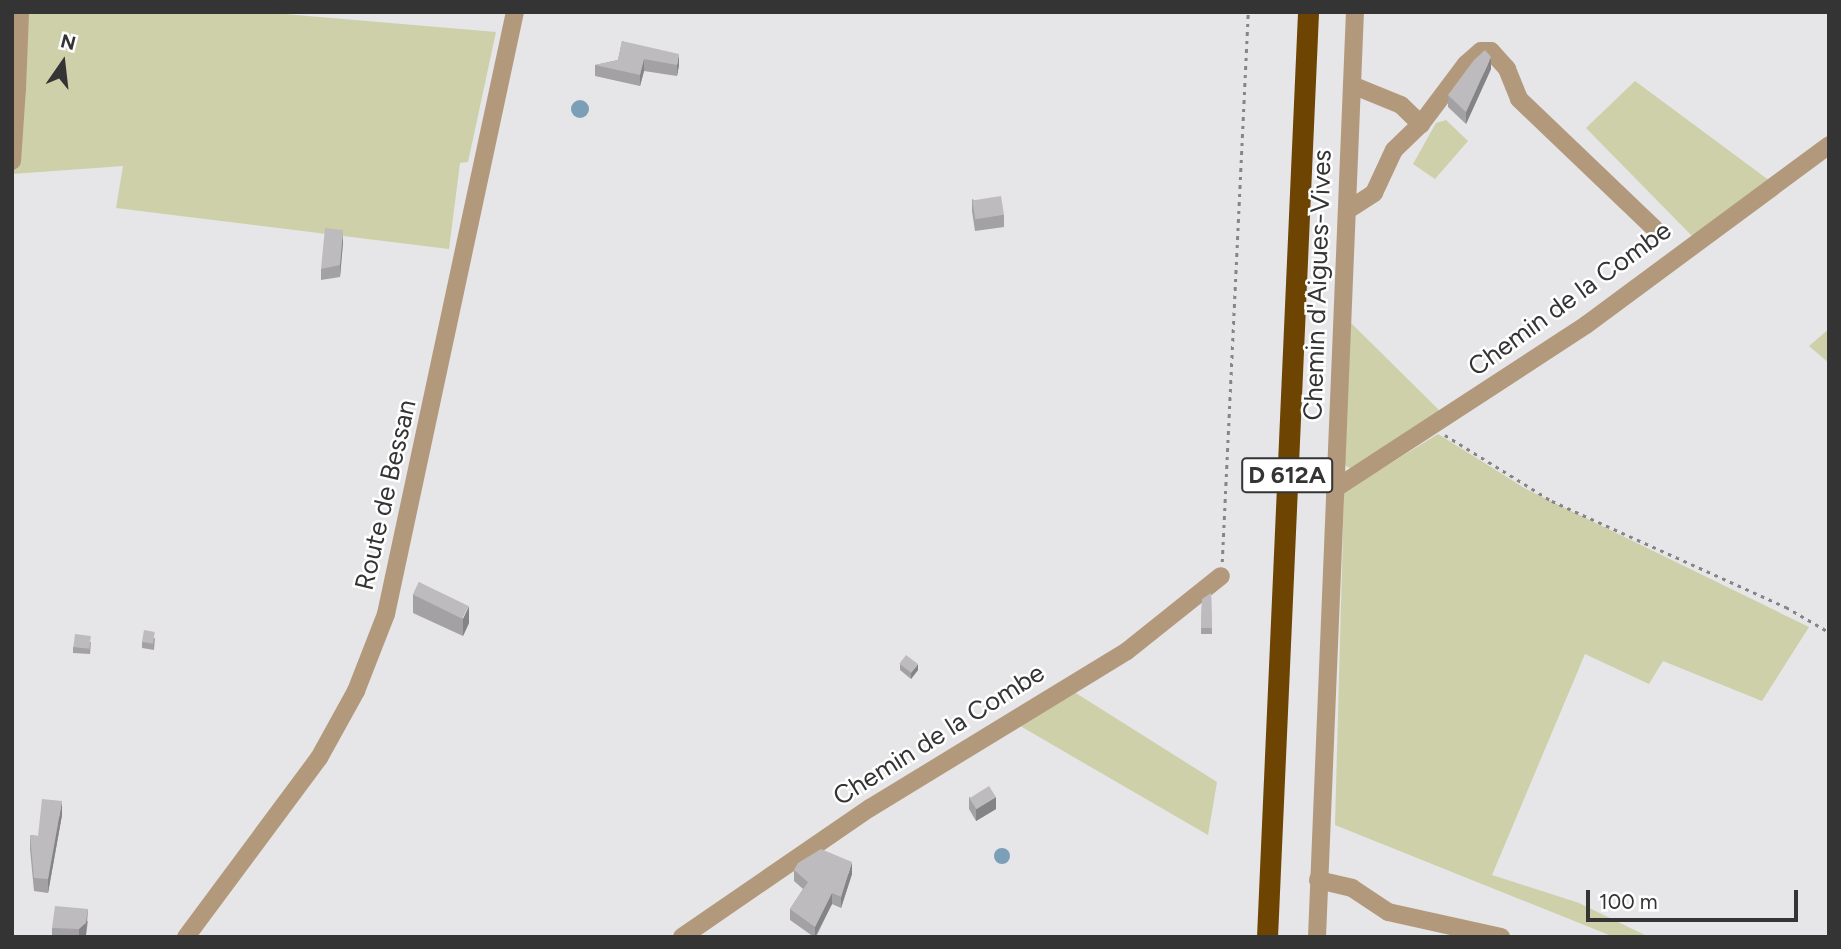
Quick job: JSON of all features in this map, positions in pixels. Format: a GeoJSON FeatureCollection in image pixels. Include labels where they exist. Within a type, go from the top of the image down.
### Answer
{"type":"FeatureCollection","features":[{"type":"Feature","properties":{"kind":"highway","name":"D 612A"},"geometry":{"type":"LineString","coordinates":[[1267,937],[1308,12]]}},
{"type":"Feature","properties":{"kind":"street"},"geometry":{"type":"LineString","coordinates":[[12,161],[20,12]]}},
{"type":"Feature","properties":{"kind":"street","name":"Route de Bessan"},"geometry":{"type":"LineString","coordinates":[[186,937],[274,824],[356,691],[386,614],[412,505],[515,12]]}},
{"type":"Feature","properties":{"kind":"street","name":"Chemin d'Aigues-Vives"},"geometry":{"type":"LineString","coordinates":[[1317,937],[1355,12]]}},
{"type":"Feature","properties":{"kind":"street"},"geometry":{"type":"LineString","coordinates":[[1348,210],[1374,193],[1394,150],[1420,124],[1466,64],[1481,51],[1491,51],[1507,69],[1519,99],[1654,228]]}},
{"type":"Feature","properties":{"kind":"street"},"geometry":{"type":"LineString","coordinates":[[1353,85],[1401,105],[1420,124]]}},
{"type":"Feature","properties":{"kind":"street","name":"Chemin de la Combe"},"geometry":{"type":"LineString","coordinates":[[1336,488],[1434,427],[1586,325],[1829,145]]}},
{"type":"Feature","properties":{"kind":"street","name":"Chemin de la Combe"},"geometry":{"type":"LineString","coordinates":[[682,937],[870,808],[1127,651],[1221,576]]}},
{"type":"Feature","properties":{"kind":"street"},"geometry":{"type":"LineString","coordinates":[[1318,880],[1352,888],[1388,912],[1502,937]]}},
{"type":"Feature","properties":{"kind":"path"},"geometry":{"type":"LineString","coordinates":[[1221,576],[1248,12]]}},
{"type":"Feature","properties":{"kind":"path"},"geometry":{"type":"LineString","coordinates":[[1434,427],[1552,500],[1786,607],[1829,632]]}},
{"type":"Feature","properties":{"kind":"green space"},"geometry":{"type":"Polygon","coordinates":[[[12,12],[261,12],[496,32],[468,162],[460,163],[449,249],[116,208],[123,166],[12,174],[12,12]]]}},
{"type":"Feature","properties":{"kind":"green space"},"geometry":{"type":"Polygon","coordinates":[[[1635,81],[1770,181],[1692,236],[1586,128],[1635,81]]]}},
{"type":"Feature","properties":{"kind":"green space"},"geometry":{"type":"Polygon","coordinates":[[[1446,120],[1468,141],[1435,179],[1413,164],[1436,123],[1446,120]]]}},
{"type":"Feature","properties":{"kind":"green space"},"geometry":{"type":"Polygon","coordinates":[[[1351,323],[1441,412],[1356,471],[1342,464],[1351,323]]]}},
{"type":"Feature","properties":{"kind":"green space"},"geometry":{"type":"Polygon","coordinates":[[[1829,329],[1829,363],[1809,346],[1829,329]]]}},
{"type":"Feature","properties":{"kind":"green space"},"geometry":{"type":"Polygon","coordinates":[[[1438,434],[1526,489],[1809,627],[1762,701],[1663,661],[1649,684],[1585,654],[1492,875],[1579,903],[1649,937],[1614,937],[1335,825],[1344,492],[1438,434]]]}},
{"type":"Feature","properties":{"kind":"green space"},"geometry":{"type":"Polygon","coordinates":[[[1071,690],[1217,782],[1208,835],[1015,723],[1071,690]]]}},
{"type":"Feature","properties":{"kind":"water"},"geometry":{"type":"Polygon","coordinates":[[[576,100],[584,100],[589,109],[587,116],[576,118],[571,113],[571,105],[576,100]]]}},
{"type":"Feature","properties":{"kind":"water"},"geometry":{"type":"Polygon","coordinates":[[[1002,848],[1010,856],[1002,864],[994,856],[1002,848]]]}},
{"type":"Feature","properties":{"kind":"building"},"geometry":{"type":"Polygon","coordinates":[[[622,41],[679,54],[677,65],[644,59],[640,75],[595,65],[618,60],[622,41]]]}},
{"type":"Feature","properties":{"kind":"building"},"geometry":{"type":"Polygon","coordinates":[[[1485,50],[1491,57],[1466,112],[1448,95],[1474,60],[1485,50]]]}},
{"type":"Feature","properties":{"kind":"building"},"geometry":{"type":"Polygon","coordinates":[[[1001,196],[1004,215],[975,219],[972,201],[1001,196]]]}},
{"type":"Feature","properties":{"kind":"building"},"geometry":{"type":"Polygon","coordinates":[[[325,228],[343,230],[340,265],[321,269],[325,228]]]}},
{"type":"Feature","properties":{"kind":"building"},"geometry":{"type":"Polygon","coordinates":[[[419,582],[468,606],[462,619],[413,595],[419,582]]]}},
{"type":"Feature","properties":{"kind":"building"},"geometry":{"type":"Polygon","coordinates":[[[1211,593],[1212,628],[1201,628],[1202,599],[1211,593]]]}},
{"type":"Feature","properties":{"kind":"building"},"geometry":{"type":"Polygon","coordinates":[[[144,630],[155,632],[153,644],[142,642],[144,630]]]}},
{"type":"Feature","properties":{"kind":"building"},"geometry":{"type":"Polygon","coordinates":[[[75,634],[91,636],[89,649],[73,647],[75,634]]]}},
{"type":"Feature","properties":{"kind":"building"},"geometry":{"type":"Polygon","coordinates":[[[906,655],[918,664],[911,673],[899,664],[906,655]]]}},
{"type":"Feature","properties":{"kind":"building"},"geometry":{"type":"Polygon","coordinates":[[[989,786],[996,797],[976,809],[969,798],[989,786]]]}},
{"type":"Feature","properties":{"kind":"building"},"geometry":{"type":"Polygon","coordinates":[[[42,799],[62,801],[48,879],[34,878],[30,835],[38,836],[42,799]]]}},
{"type":"Feature","properties":{"kind":"building"},"geometry":{"type":"Polygon","coordinates":[[[821,849],[852,862],[841,897],[832,893],[815,927],[790,909],[808,882],[794,870],[798,863],[821,849]]]}},
{"type":"Feature","properties":{"kind":"building"},"geometry":{"type":"Polygon","coordinates":[[[55,906],[88,909],[86,923],[79,929],[52,928],[55,906]]]}}]}
